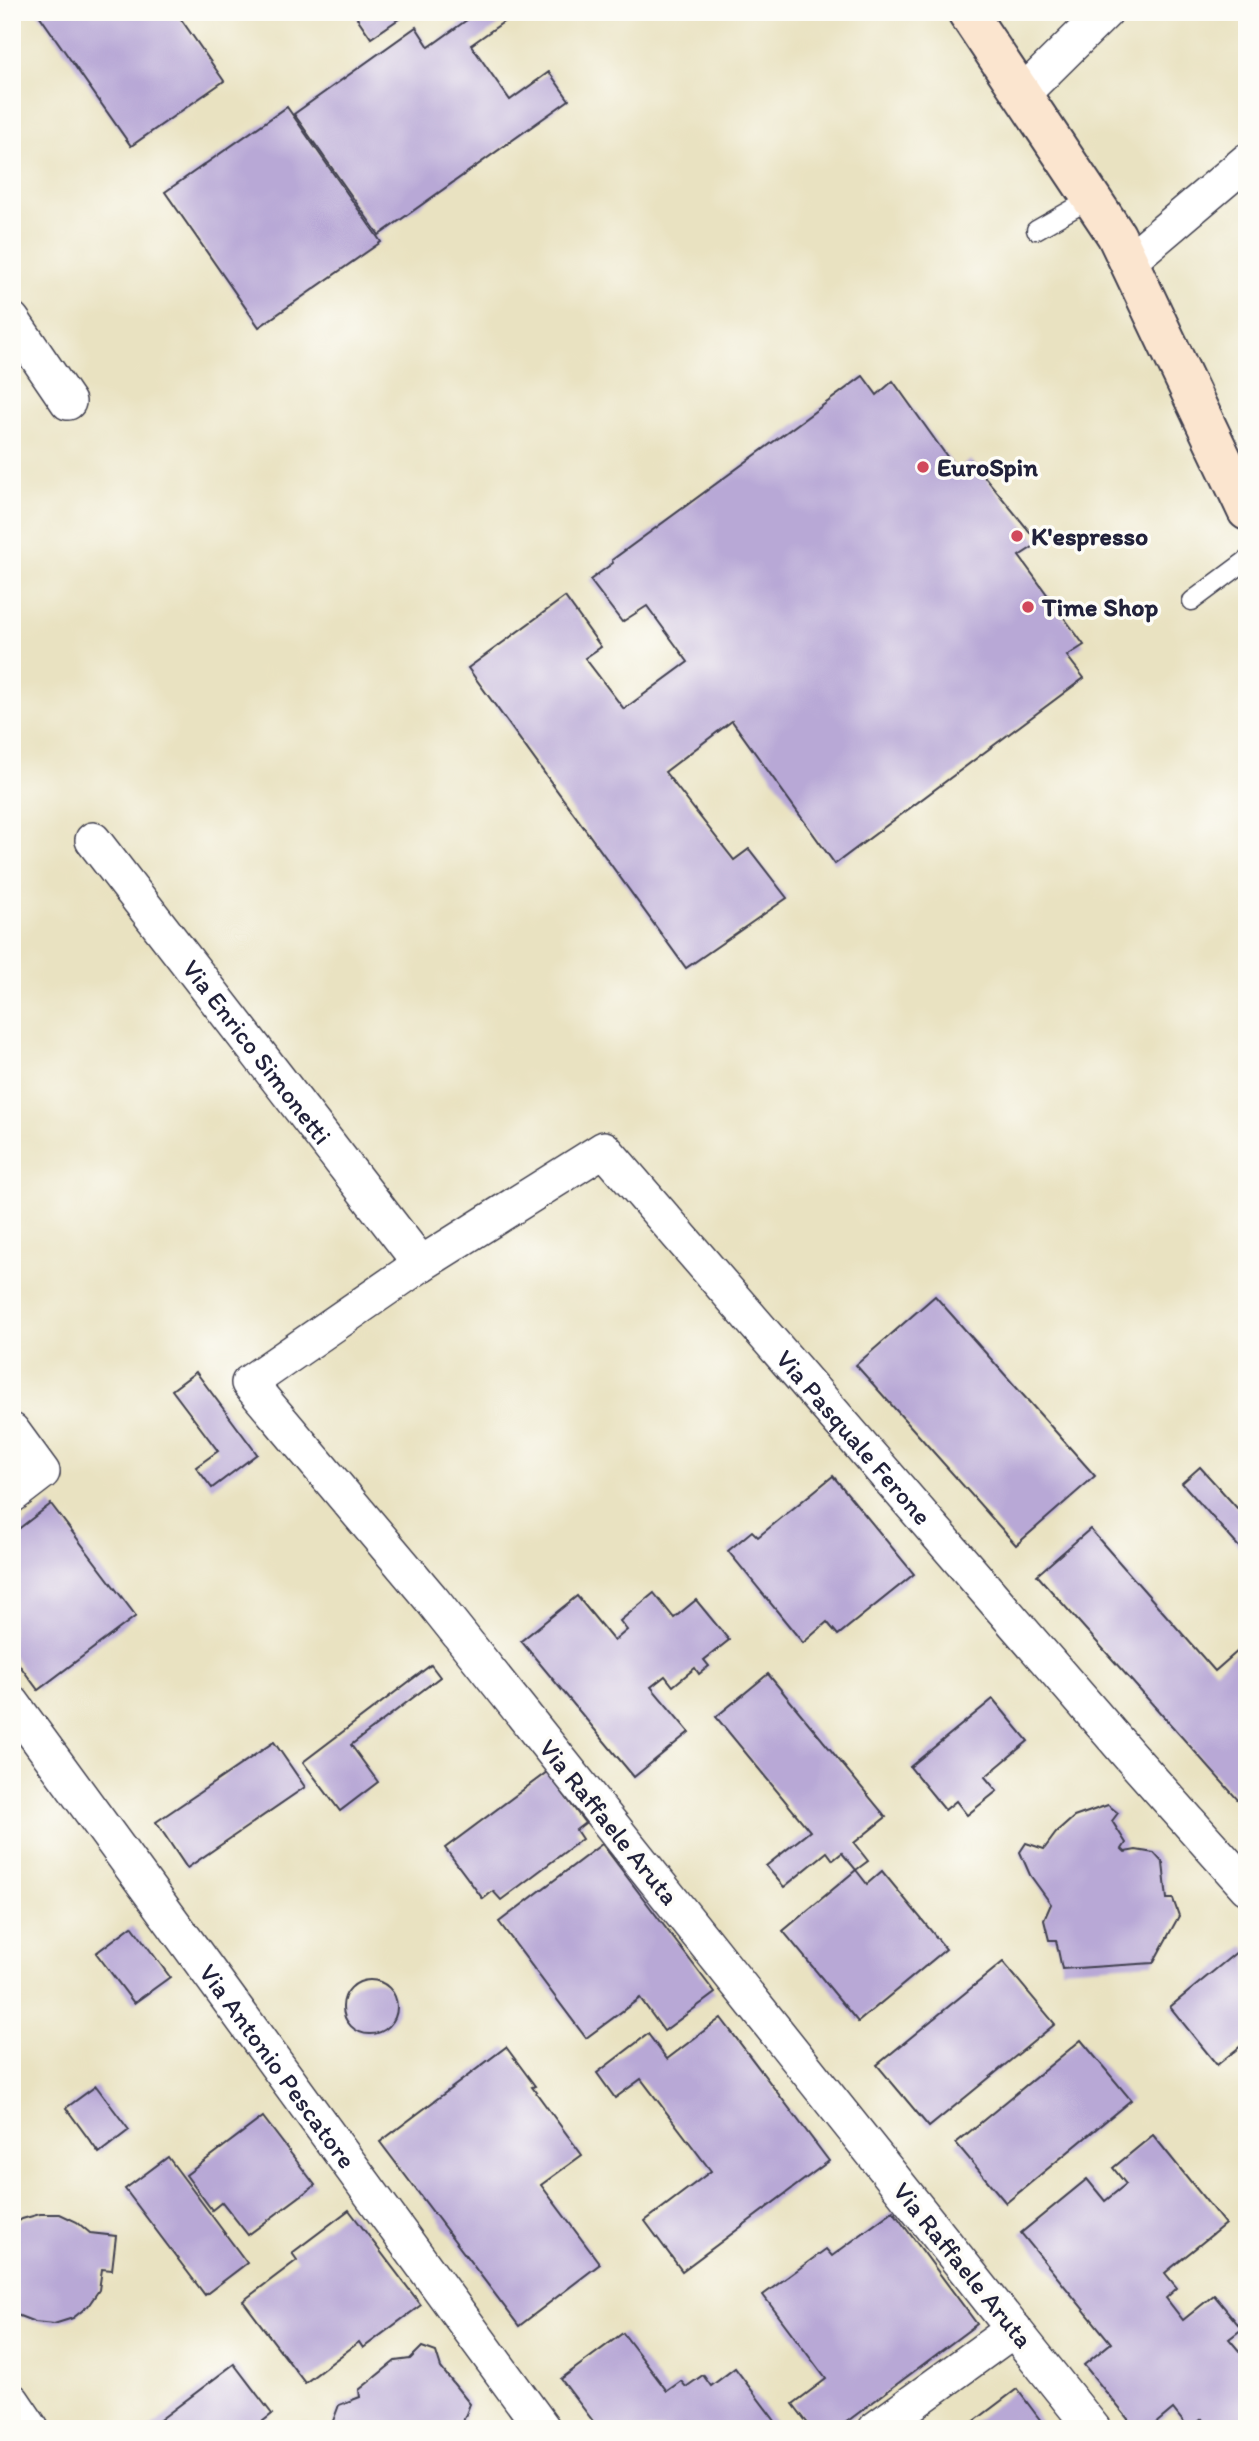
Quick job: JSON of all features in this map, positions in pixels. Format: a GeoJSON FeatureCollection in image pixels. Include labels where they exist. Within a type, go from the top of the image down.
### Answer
{"type":"FeatureCollection","features":[{"type":"Feature","properties":{"kind":"main road"},"geometry":{"type":"LineString","coordinates":[[967,12],[1116,235],[1247,511]]}},
{"type":"Feature","properties":{"kind":"street"},"geometry":{"type":"LineString","coordinates":[[1022,94],[1105,12]]}},
{"type":"Feature","properties":{"kind":"street"},"geometry":{"type":"LineString","coordinates":[[1129,261],[1247,161]]}},
{"type":"Feature","properties":{"kind":"street"},"geometry":{"type":"LineString","coordinates":[[12,320],[68,402]]}},
{"type":"Feature","properties":{"kind":"street","name":"Via Enrico Simonetti"},"geometry":{"type":"LineString","coordinates":[[93,840],[421,1264]]}},
{"type":"Feature","properties":{"kind":"street","name":"Via Pasquale Ferone"},"geometry":{"type":"LineString","coordinates":[[421,1264],[604,1149],[1129,1755],[1247,1887]]}},
{"type":"Feature","properties":{"kind":"street","name":"Via Raffaele Aruta"},"geometry":{"type":"LineString","coordinates":[[421,1264],[250,1383],[432,1600],[1093,2429]]}},
{"type":"Feature","properties":{"kind":"street"},"geometry":{"type":"LineString","coordinates":[[12,1431],[42,1472],[12,1495]]}},
{"type":"Feature","properties":{"kind":"street","name":"Via Antonio Pescatore"},"geometry":{"type":"LineString","coordinates":[[12,1703],[543,2429]]}},
{"type":"Feature","properties":{"kind":"street"},"geometry":{"type":"LineString","coordinates":[[876,2429],[1014,2329]]}},
{"type":"Feature","properties":{"kind":"street"},"geometry":{"type":"LineString","coordinates":[[12,2402],[31,2429]]}},
{"type":"Feature","properties":{"kind":"lane"},"geometry":{"type":"LineString","coordinates":[[1036,230],[1091,198]]}},
{"type":"Feature","properties":{"kind":"lane"},"geometry":{"type":"LineString","coordinates":[[1192,601],[1247,560]]}},
{"type":"Feature","properties":{"kind":"building"},"geometry":{"type":"Polygon","coordinates":[[[37,12],[176,12],[224,81],[131,146],[37,12]]]}},
{"type":"Feature","properties":{"kind":"building"},"geometry":{"type":"Polygon","coordinates":[[[353,12],[409,12],[371,38],[353,12]]]}},
{"type":"Feature","properties":{"kind":"building"},"geometry":{"type":"Polygon","coordinates":[[[478,12],[504,12],[509,18],[471,45],[510,100],[549,72],[569,100],[379,235],[294,114],[416,27],[429,47],[478,12]]]}},
{"type":"Feature","properties":{"kind":"building"},"geometry":{"type":"Polygon","coordinates":[[[287,107],[381,242],[259,327],[165,192],[287,107]]]}},
{"type":"Feature","properties":{"kind":"building"},"geometry":{"type":"Polygon","coordinates":[[[863,376],[877,395],[893,381],[956,469],[971,460],[1039,543],[1019,556],[1084,645],[1067,656],[1084,678],[835,864],[732,721],[665,772],[734,860],[749,849],[787,898],[686,968],[468,668],[565,597],[601,647],[585,658],[624,709],[688,662],[647,606],[622,622],[590,580],[613,563],[612,560],[863,376]]]}},
{"type":"Feature","properties":{"kind":"building"},"geometry":{"type":"Polygon","coordinates":[[[935,1296],[1095,1476],[1016,1545],[856,1365],[935,1296]]]}},
{"type":"Feature","properties":{"kind":"building"},"geometry":{"type":"Polygon","coordinates":[[[196,1372],[257,1454],[212,1488],[196,1467],[218,1451],[172,1390],[196,1372]]]}},
{"type":"Feature","properties":{"kind":"building"},"geometry":{"type":"Polygon","coordinates":[[[1200,1467],[1247,1519],[1247,1556],[1182,1483],[1200,1467]]]}},
{"type":"Feature","properties":{"kind":"building"},"geometry":{"type":"Polygon","coordinates":[[[833,1476],[914,1574],[838,1635],[827,1622],[803,1643],[728,1551],[752,1531],[758,1537],[833,1476]]]}},
{"type":"Feature","properties":{"kind":"building"},"geometry":{"type":"Polygon","coordinates":[[[51,1504],[136,1616],[38,1690],[12,1655],[12,1534],[51,1504]]]}},
{"type":"Feature","properties":{"kind":"building"},"geometry":{"type":"Polygon","coordinates":[[[1090,1529],[1215,1671],[1247,1643],[1247,1810],[1037,1575],[1090,1529]]]}},
{"type":"Feature","properties":{"kind":"building"},"geometry":{"type":"Polygon","coordinates":[[[654,1593],[674,1618],[696,1600],[729,1640],[704,1660],[709,1666],[699,1674],[695,1668],[673,1686],[665,1676],[651,1687],[689,1732],[634,1777],[521,1641],[577,1596],[614,1641],[627,1630],[620,1621],[654,1593]]]}},
{"type":"Feature","properties":{"kind":"building"},"geometry":{"type":"Polygon","coordinates":[[[431,1665],[440,1677],[351,1745],[378,1782],[340,1811],[303,1762],[431,1665]]]}},
{"type":"Feature","properties":{"kind":"building"},"geometry":{"type":"Polygon","coordinates":[[[768,1674],[886,1817],[854,1843],[868,1861],[856,1870],[842,1853],[833,1860],[827,1852],[784,1887],[766,1866],[810,1831],[716,1717],[768,1674]]]}},
{"type":"Feature","properties":{"kind":"building"},"geometry":{"type":"Polygon","coordinates":[[[993,1699],[1028,1741],[985,1777],[997,1791],[967,1815],[956,1801],[945,1810],[910,1767],[993,1699]]]}},
{"type":"Feature","properties":{"kind":"building"},"geometry":{"type":"Polygon","coordinates":[[[274,1742],[305,1787],[187,1868],[156,1822],[274,1742]]]}},
{"type":"Feature","properties":{"kind":"building"},"geometry":{"type":"Polygon","coordinates":[[[547,1772],[585,1823],[576,1830],[582,1839],[501,1900],[493,1891],[483,1899],[445,1848],[547,1772]]]}},
{"type":"Feature","properties":{"kind":"building"},"geometry":{"type":"Polygon","coordinates":[[[1108,1805],[1118,1813],[1112,1821],[1126,1843],[1122,1849],[1125,1852],[1136,1850],[1154,1853],[1163,1863],[1167,1899],[1173,1899],[1179,1916],[1153,1963],[1062,1969],[1056,1940],[1049,1940],[1044,1920],[1051,1904],[1030,1875],[1020,1852],[1026,1843],[1044,1849],[1056,1833],[1074,1817],[1108,1805]]]}},
{"type":"Feature","properties":{"kind":"building"},"geometry":{"type":"Polygon","coordinates":[[[602,1844],[715,1993],[664,2031],[640,1998],[586,2038],[499,1922],[602,1844]]]}},
{"type":"Feature","properties":{"kind":"building"},"geometry":{"type":"Polygon","coordinates":[[[856,1870],[867,1884],[882,1871],[946,1949],[858,2022],[783,1931],[856,1870]]]}},
{"type":"Feature","properties":{"kind":"building"},"geometry":{"type":"Polygon","coordinates":[[[132,1926],[170,1977],[134,2003],[96,1953],[132,1926]]]}},
{"type":"Feature","properties":{"kind":"building"},"geometry":{"type":"Polygon","coordinates":[[[1244,1946],[1247,1949],[1247,2041],[1217,2065],[1170,2007],[1244,1946]]]}},
{"type":"Feature","properties":{"kind":"building"},"geometry":{"type":"Polygon","coordinates":[[[1003,1962],[1055,2024],[929,2127],[877,2065],[1003,1962]]]}},
{"type":"Feature","properties":{"kind":"building"},"geometry":{"type":"Polygon","coordinates":[[[370,1980],[389,1988],[397,2007],[389,2026],[370,2034],[351,2026],[343,2007],[351,1988],[370,1980]]]}},
{"type":"Feature","properties":{"kind":"building"},"geometry":{"type":"Polygon","coordinates":[[[721,2018],[829,2161],[682,2271],[645,2221],[711,2171],[641,2079],[615,2098],[597,2073],[648,2034],[667,2059],[721,2018]]]}},
{"type":"Feature","properties":{"kind":"building"},"geometry":{"type":"Polygon","coordinates":[[[1081,2040],[1131,2100],[1006,2203],[956,2143],[1081,2040]]]}},
{"type":"Feature","properties":{"kind":"building"},"geometry":{"type":"Polygon","coordinates":[[[506,2047],[582,2155],[541,2185],[600,2264],[519,2326],[380,2142],[506,2047]]]}},
{"type":"Feature","properties":{"kind":"building"},"geometry":{"type":"Polygon","coordinates":[[[96,2086],[129,2130],[99,2153],[66,2108],[96,2086]]]}},
{"type":"Feature","properties":{"kind":"building"},"geometry":{"type":"Polygon","coordinates":[[[263,2117],[315,2185],[248,2235],[222,2202],[212,2210],[186,2175],[263,2117]]]}},
{"type":"Feature","properties":{"kind":"building"},"geometry":{"type":"Polygon","coordinates":[[[1153,2135],[1225,2224],[1165,2273],[1177,2288],[1166,2298],[1183,2320],[1214,2295],[1242,2329],[1229,2339],[1240,2352],[1247,2346],[1247,2428],[1244,2424],[1238,2429],[1210,2429],[1202,2419],[1189,2429],[1173,2409],[1149,2429],[1136,2429],[1084,2365],[1111,2343],[1021,2233],[1087,2179],[1105,2201],[1126,2184],[1113,2168],[1153,2135]]]}},
{"type":"Feature","properties":{"kind":"building"},"geometry":{"type":"Polygon","coordinates":[[[168,2157],[247,2263],[205,2295],[125,2189],[168,2157]]]}},
{"type":"Feature","properties":{"kind":"building"},"geometry":{"type":"Polygon","coordinates":[[[349,2210],[421,2305],[363,2348],[359,2342],[305,2383],[243,2301],[297,2260],[292,2253],[349,2210]]]}},
{"type":"Feature","properties":{"kind":"building"},"geometry":{"type":"Polygon","coordinates":[[[893,2211],[977,2324],[837,2429],[812,2429],[793,2404],[826,2379],[763,2295],[826,2249],[832,2256],[893,2211]]]}},
{"type":"Feature","properties":{"kind":"building"},"geometry":{"type":"Polygon","coordinates":[[[40,2214],[60,2214],[77,2222],[90,2233],[116,2236],[112,2270],[102,2269],[99,2290],[88,2306],[73,2318],[54,2324],[35,2322],[12,2311],[12,2226],[22,2219],[40,2214]]]}},
{"type":"Feature","properties":{"kind":"building"},"geometry":{"type":"Polygon","coordinates":[[[623,2333],[667,2391],[681,2381],[686,2387],[703,2375],[711,2386],[735,2368],[781,2429],[599,2429],[561,2379],[623,2333]]]}},
{"type":"Feature","properties":{"kind":"building"},"geometry":{"type":"Polygon","coordinates":[[[422,2347],[436,2352],[441,2368],[470,2404],[460,2429],[335,2429],[333,2421],[339,2405],[360,2397],[359,2390],[395,2361],[410,2359],[422,2347]]]}},
{"type":"Feature","properties":{"kind":"building"},"geometry":{"type":"Polygon","coordinates":[[[234,2364],[272,2414],[253,2429],[148,2429],[234,2364]]]}},
{"type":"Feature","properties":{"kind":"building"},"geometry":{"type":"Polygon","coordinates":[[[1017,2389],[1047,2429],[964,2429],[1017,2389]]]}},
{"type":"Feature","properties":{"kind":"place","name":"EuroSpin"},"geometry":{"type":"Point","coordinates":[923,467]}},
{"type":"Feature","properties":{"kind":"place","name":"K'espresso"},"geometry":{"type":"Point","coordinates":[1017,536]}},
{"type":"Feature","properties":{"kind":"place","name":"Time Shop"},"geometry":{"type":"Point","coordinates":[1028,607]}}]}
